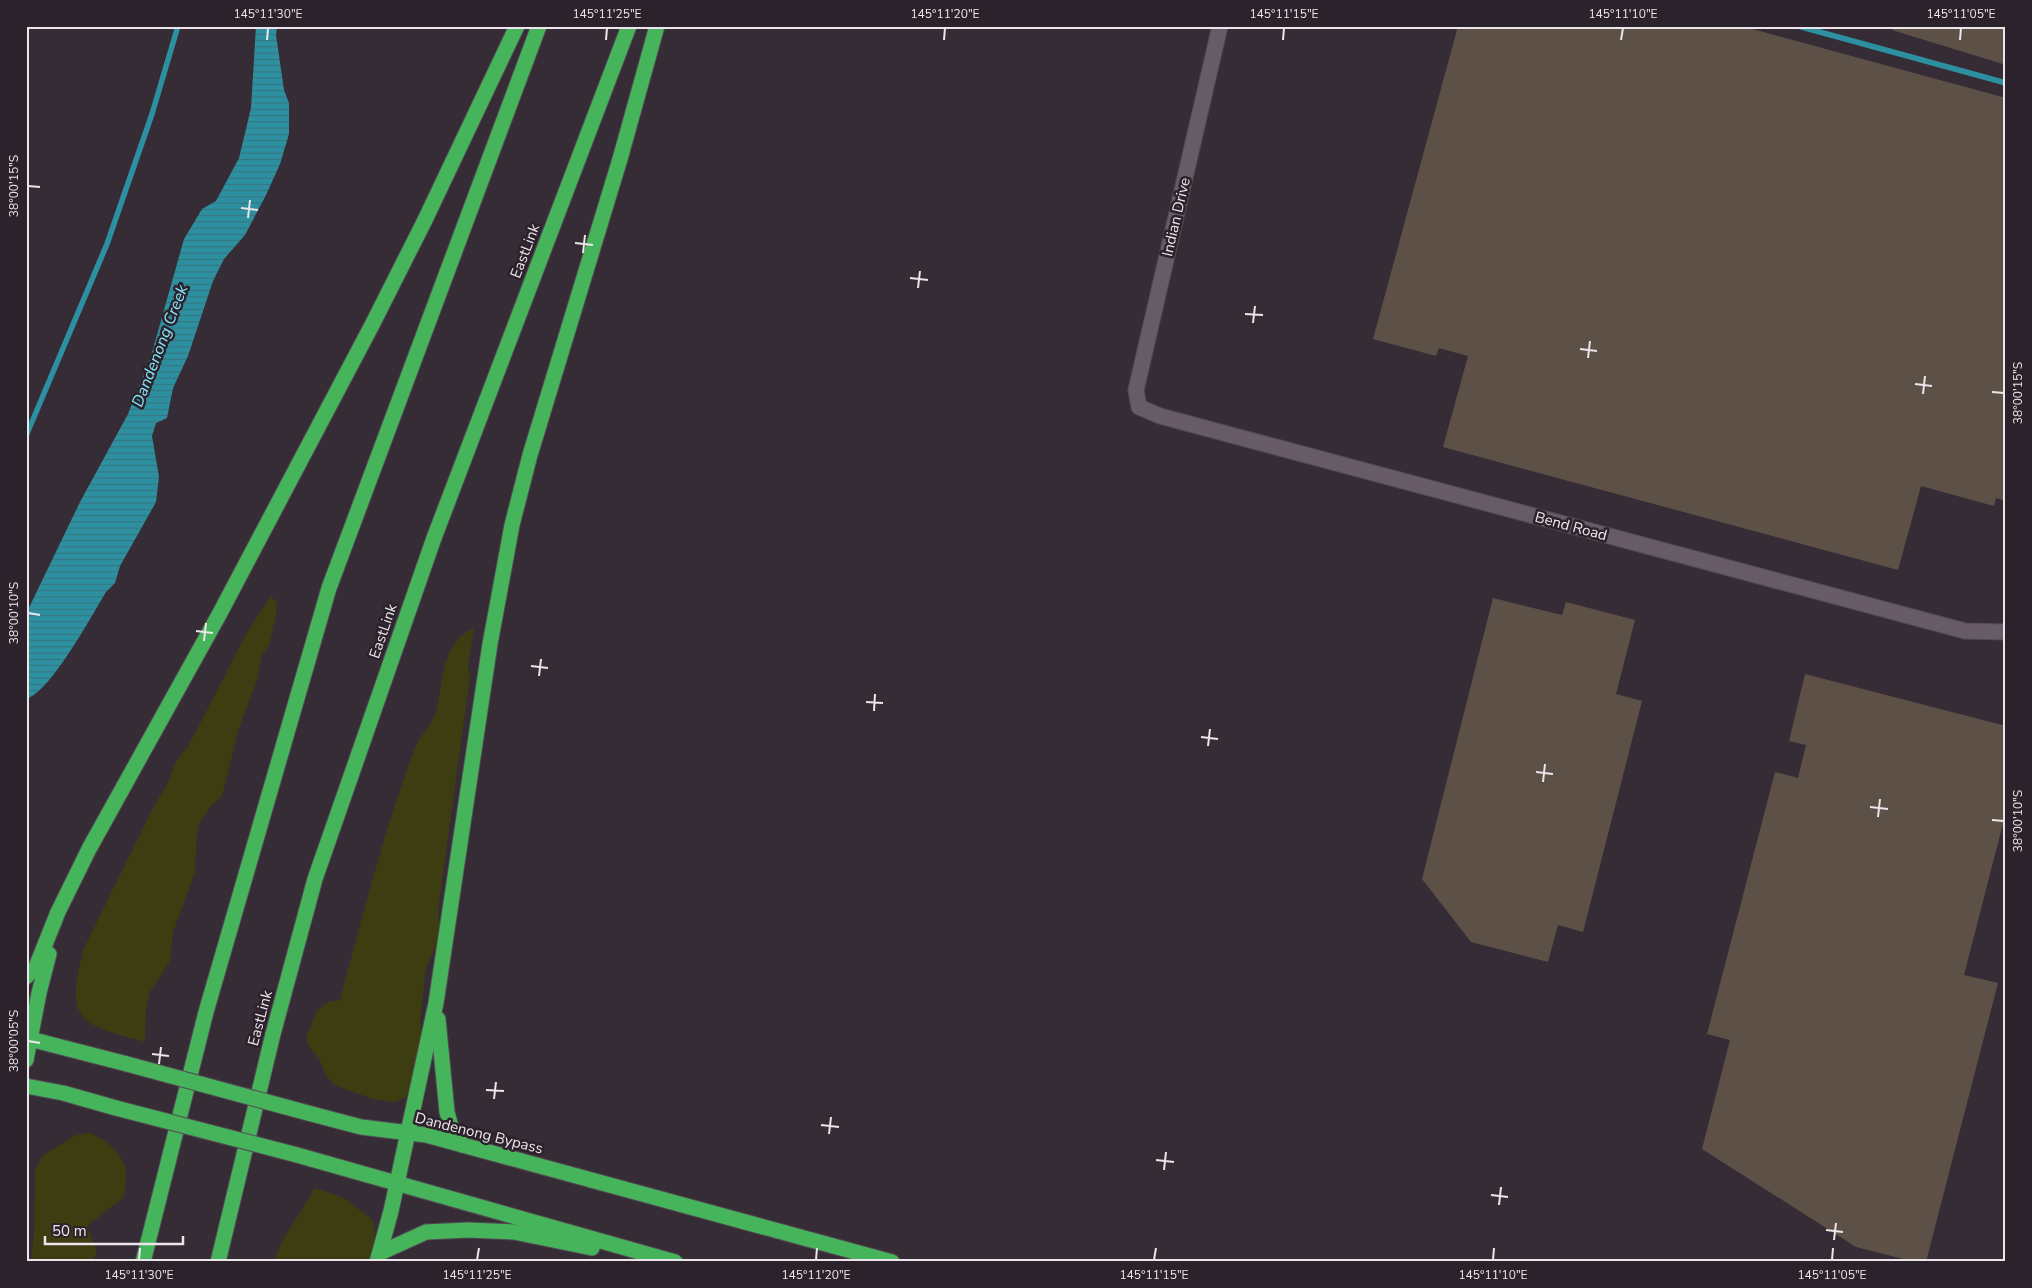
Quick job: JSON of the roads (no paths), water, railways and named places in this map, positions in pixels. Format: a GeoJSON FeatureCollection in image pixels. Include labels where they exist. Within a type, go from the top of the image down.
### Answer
{"type":"FeatureCollection","features":[{"type":"Feature","properties":{"kind":"highway"},"geometry":{"type":"LineString","coordinates":[[26,977],[36,967],[58,912],[89,849],[220,613],[368,333],[429,212],[517,26]]}},
{"type":"Feature","properties":{"kind":"highway"},"geometry":{"type":"LineString","coordinates":[[143,1262],[206,1012],[329,588],[539,26]]}},
{"type":"Feature","properties":{"kind":"highway","name":"EastLink"},"geometry":{"type":"LineString","coordinates":[[218,1262],[273,1034],[315,879],[434,538],[629,26]]}},
{"type":"Feature","properties":{"kind":"highway"},"geometry":{"type":"LineString","coordinates":[[378,1257],[397,1183],[436,1003],[490,644],[512,525],[530,455],[614,177],[657,26]]}},
{"type":"Feature","properties":{"kind":"highway"},"geometry":{"type":"LineString","coordinates":[[26,1060],[39,993],[70,891]]}},
{"type":"Feature","properties":{"kind":"highway"},"geometry":{"type":"LineString","coordinates":[[436,1003],[447,1112],[451,1127],[462,1145]]}},
{"type":"Feature","properties":{"kind":"highway","name":"Dandenong Bypass"},"geometry":{"type":"LineString","coordinates":[[29,1038],[361,1127],[426,1135],[892,1262]]}},
{"type":"Feature","properties":{"kind":"highway"},"geometry":{"type":"LineString","coordinates":[[26,1086],[63,1093],[297,1155],[675,1262]]}},
{"type":"Feature","properties":{"kind":"highway"},"geometry":{"type":"LineString","coordinates":[[378,1257],[426,1232],[485,1230],[514,1232],[660,1262]]}},
{"type":"Feature","properties":{"kind":"street","name":"Indian Drive"},"geometry":{"type":"LineString","coordinates":[[1139,407],[1136,390],[1220,26]]}},
{"type":"Feature","properties":{"kind":"street","name":"Bend Road"},"geometry":{"type":"LineString","coordinates":[[1139,407],[1160,416],[1965,631],[2006,632]]}},
{"type":"Feature","properties":{"kind":"water"},"geometry":{"type":"Polygon","coordinates":[[[256,26],[277,26],[276,35],[284,90],[289,103],[289,134],[280,164],[245,235],[224,259],[213,281],[188,356],[173,388],[167,418],[156,423],[152,436],[159,477],[156,502],[120,566],[115,583],[106,592],[70,652],[47,683],[36,694],[26,699],[26,614],[80,502],[128,414],[151,356],[184,239],[202,209],[216,201],[239,158],[251,108],[256,26]]]}},
{"type":"Feature","properties":{"kind":"waterway","name":"Dandenong Creek"},"geometry":{"type":"LineString","coordinates":[[26,436],[107,244],[152,114],[178,26]]}},
{"type":"Feature","properties":{"kind":"waterway"},"geometry":{"type":"LineString","coordinates":[[1798,26],[2006,83]]}}]}
